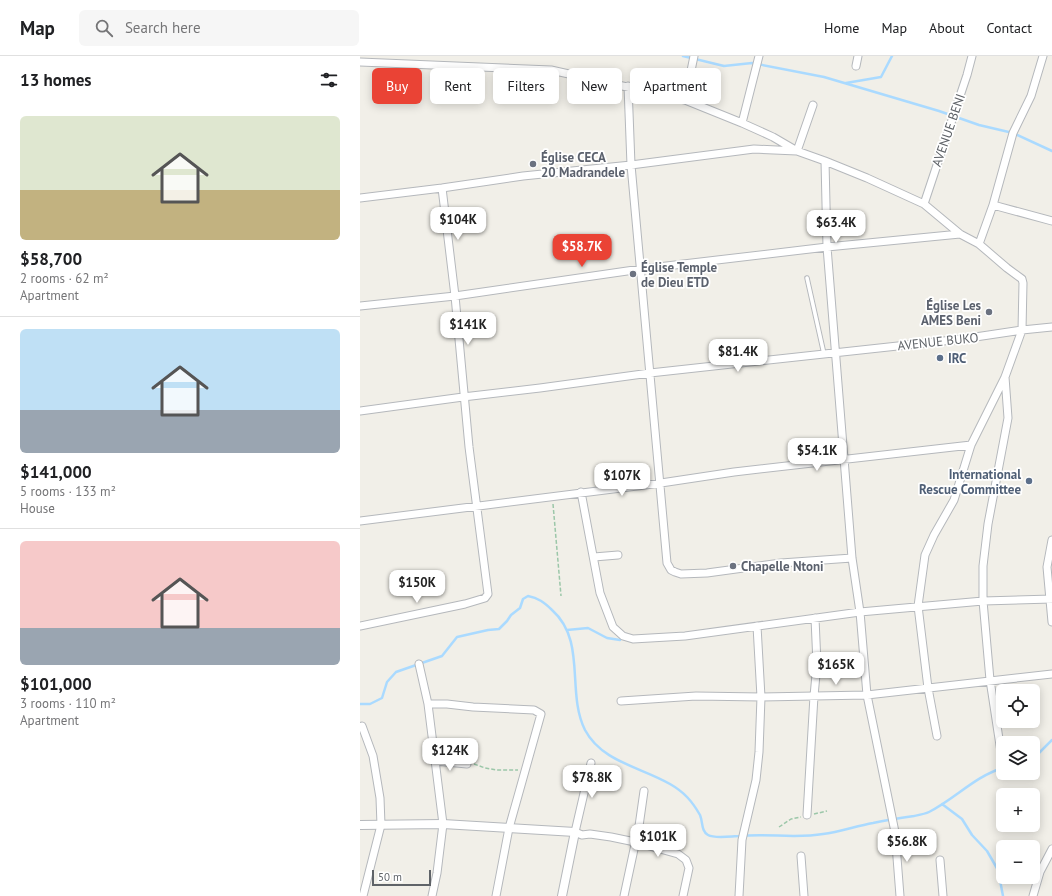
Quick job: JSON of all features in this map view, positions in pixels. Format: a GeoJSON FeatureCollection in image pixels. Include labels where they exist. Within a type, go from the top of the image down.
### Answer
{"type":"FeatureCollection","features":[{"type":"Feature","properties":{"kind":"street"},"geometry":{"type":"LineString","coordinates":[[692,68],[694,56]]}},
{"type":"Feature","properties":{"kind":"street"},"geometry":{"type":"LineString","coordinates":[[742,123],[759,56]]}},
{"type":"Feature","properties":{"kind":"street"},"geometry":{"type":"LineString","coordinates":[[856,66],[858,56]]}},
{"type":"Feature","properties":{"kind":"street","name":"AVENUE BENI"},"geometry":{"type":"LineString","coordinates":[[924,204],[972,56]]}},
{"type":"Feature","properties":{"kind":"street"},"geometry":{"type":"LineString","coordinates":[[979,244],[993,205],[1013,133],[1031,96],[1043,56]]}},
{"type":"Feature","properties":{"kind":"street"},"geometry":{"type":"LineString","coordinates":[[360,62],[551,70],[628,86],[632,165],[661,483],[666,557],[669,566],[675,572],[681,574],[707,573],[781,563],[852,558]]}},
{"type":"Feature","properties":{"kind":"street"},"geometry":{"type":"LineString","coordinates":[[695,104],[742,123],[797,151],[867,178],[924,204],[960,234],[979,244],[1022,279],[1024,289],[1022,330],[1005,377],[971,445],[954,500],[934,535],[925,555],[918,606],[928,688],[937,736]]}},
{"type":"Feature","properties":{"kind":"street"},"geometry":{"type":"LineString","coordinates":[[797,151],[813,105]]}},
{"type":"Feature","properties":{"kind":"street"},"geometry":{"type":"LineString","coordinates":[[360,198],[523,176],[632,165],[754,149],[797,151]]}},
{"type":"Feature","properties":{"kind":"street"},"geometry":{"type":"LineString","coordinates":[[825,161],[827,248],[852,558],[860,612],[867,694],[895,832],[900,896]]}},
{"type":"Feature","properties":{"kind":"street"},"geometry":{"type":"LineString","coordinates":[[360,626],[465,604],[485,598],[488,594],[463,397],[455,296],[442,188]]}},
{"type":"Feature","properties":{"kind":"street"},"geometry":{"type":"LineString","coordinates":[[993,205],[1052,221]]}},
{"type":"Feature","properties":{"kind":"street"},"geometry":{"type":"LineString","coordinates":[[360,306],[455,296],[641,269],[960,234]]}},
{"type":"Feature","properties":{"kind":"street","name":"AVENUE BUKO"},"geometry":{"type":"LineString","coordinates":[[360,410],[650,373],[962,339],[1052,327]]}},
{"type":"Feature","properties":{"kind":"street"},"geometry":{"type":"LineString","coordinates":[[999,736],[990,680],[983,601],[983,566],[988,524],[1008,418],[1005,377]]}},
{"type":"Feature","properties":{"kind":"street"},"geometry":{"type":"LineString","coordinates":[[360,521],[661,483],[734,472],[971,445]]}},
{"type":"Feature","properties":{"kind":"street"},"geometry":{"type":"LineString","coordinates":[[581,492],[600,593],[605,608],[613,627],[623,636],[633,639],[685,636],[860,612],[918,606],[983,601],[1051,599]]}},
{"type":"Feature","properties":{"kind":"street"},"geometry":{"type":"LineString","coordinates":[[1052,540],[1047,566],[1052,622]]}},
{"type":"Feature","properties":{"kind":"street"},"geometry":{"type":"LineString","coordinates":[[594,557],[618,555]]}},
{"type":"Feature","properties":{"kind":"street"},"geometry":{"type":"LineString","coordinates":[[808,816],[817,664],[815,618]]}},
{"type":"Feature","properties":{"kind":"street"},"geometry":{"type":"LineString","coordinates":[[739,896],[742,840],[756,780],[759,752],[761,697],[757,626]]}},
{"type":"Feature","properties":{"kind":"street"},"geometry":{"type":"LineString","coordinates":[[419,664],[428,704],[443,824],[437,873],[432,896]]}},
{"type":"Feature","properties":{"kind":"street"},"geometry":{"type":"LineString","coordinates":[[621,701],[696,696],[761,697],[867,694],[1052,674]]}},
{"type":"Feature","properties":{"kind":"street"},"geometry":{"type":"LineString","coordinates":[[428,704],[534,710],[541,714],[509,828],[496,896]]}},
{"type":"Feature","properties":{"kind":"street"},"geometry":{"type":"LineString","coordinates":[[362,726],[373,756],[380,798],[381,825],[363,896]]}},
{"type":"Feature","properties":{"kind":"street"},"geometry":{"type":"LineString","coordinates":[[435,761],[467,764]]}},
{"type":"Feature","properties":{"kind":"street"},"geometry":{"type":"LineString","coordinates":[[562,896],[590,763]]}},
{"type":"Feature","properties":{"kind":"street"},"geometry":{"type":"LineString","coordinates":[[624,896],[644,791]]}},
{"type":"Feature","properties":{"kind":"street"},"geometry":{"type":"LineString","coordinates":[[360,825],[443,824],[575,832],[582,835],[590,834],[635,842],[678,854],[686,860],[689,868],[683,896]]}},
{"type":"Feature","properties":{"kind":"street"},"geometry":{"type":"LineString","coordinates":[[1033,896],[1040,872],[1052,849]]}},
{"type":"Feature","properties":{"kind":"street"},"geometry":{"type":"LineString","coordinates":[[801,856],[804,896]]}},
{"type":"Feature","properties":{"kind":"street"},"geometry":{"type":"LineString","coordinates":[[940,860],[943,896]]}},
{"type":"Feature","properties":{"kind":"lane"},"geometry":{"type":"LineString","coordinates":[[807,278],[824,354]]}},
{"type":"Feature","properties":{"kind":"path"},"geometry":{"type":"LineString","coordinates":[[552,496],[561,596]]}},
{"type":"Feature","properties":{"kind":"path"},"geometry":{"type":"LineString","coordinates":[[467,764],[497,770],[526,770]]}},
{"type":"Feature","properties":{"kind":"waterway"},"geometry":{"type":"LineString","coordinates":[[683,56],[724,66],[752,63],[824,77],[939,111],[979,125],[1013,133],[1052,151]]}},
{"type":"Feature","properties":{"kind":"waterway"},"geometry":{"type":"LineString","coordinates":[[846,83],[881,77],[892,56]]}},
{"type":"Feature","properties":{"kind":"waterway"},"geometry":{"type":"LineString","coordinates":[[360,704],[370,704],[382,698],[387,682],[396,672],[442,656],[457,637],[499,629],[511,615],[520,608],[523,599],[528,596],[541,601],[563,622],[569,636],[573,652],[577,700],[580,715],[585,730],[592,741],[601,750],[612,757],[659,778],[679,790],[694,805],[700,815],[703,829],[708,835],[719,837],[750,835],[813,835],[922,814],[938,807],[983,776],[996,771]]}},
{"type":"Feature","properties":{"kind":"waterway"},"geometry":{"type":"LineString","coordinates":[[567,630],[588,628],[607,638],[620,640]]}},
{"type":"Feature","properties":{"kind":"waterway"},"geometry":{"type":"LineString","coordinates":[[1040,752],[1052,740]]}},
{"type":"Feature","properties":{"kind":"waterway"},"geometry":{"type":"LineString","coordinates":[[942,804],[962,819],[972,835],[987,851],[998,870],[1003,896]]}},
{"type":"Feature","properties":{"kind":"place","name":"Église CECA 20 Madrandele"},"geometry":{"type":"Point","coordinates":[533,164]}},
{"type":"Feature","properties":{"kind":"place","name":"Église Temple de Dieu ETD"},"geometry":{"type":"Point","coordinates":[633,274]}},
{"type":"Feature","properties":{"kind":"place","name":"Église Les AMES Beni"},"geometry":{"type":"Point","coordinates":[989,312]}},
{"type":"Feature","properties":{"kind":"place","name":"IRC"},"geometry":{"type":"Point","coordinates":[940,358]}},
{"type":"Feature","properties":{"kind":"place","name":"International Rescue Committee"},"geometry":{"type":"Point","coordinates":[1029,481]}},
{"type":"Feature","properties":{"kind":"place","name":"Chapelle Ntoni"},"geometry":{"type":"Point","coordinates":[733,566]}}]}
